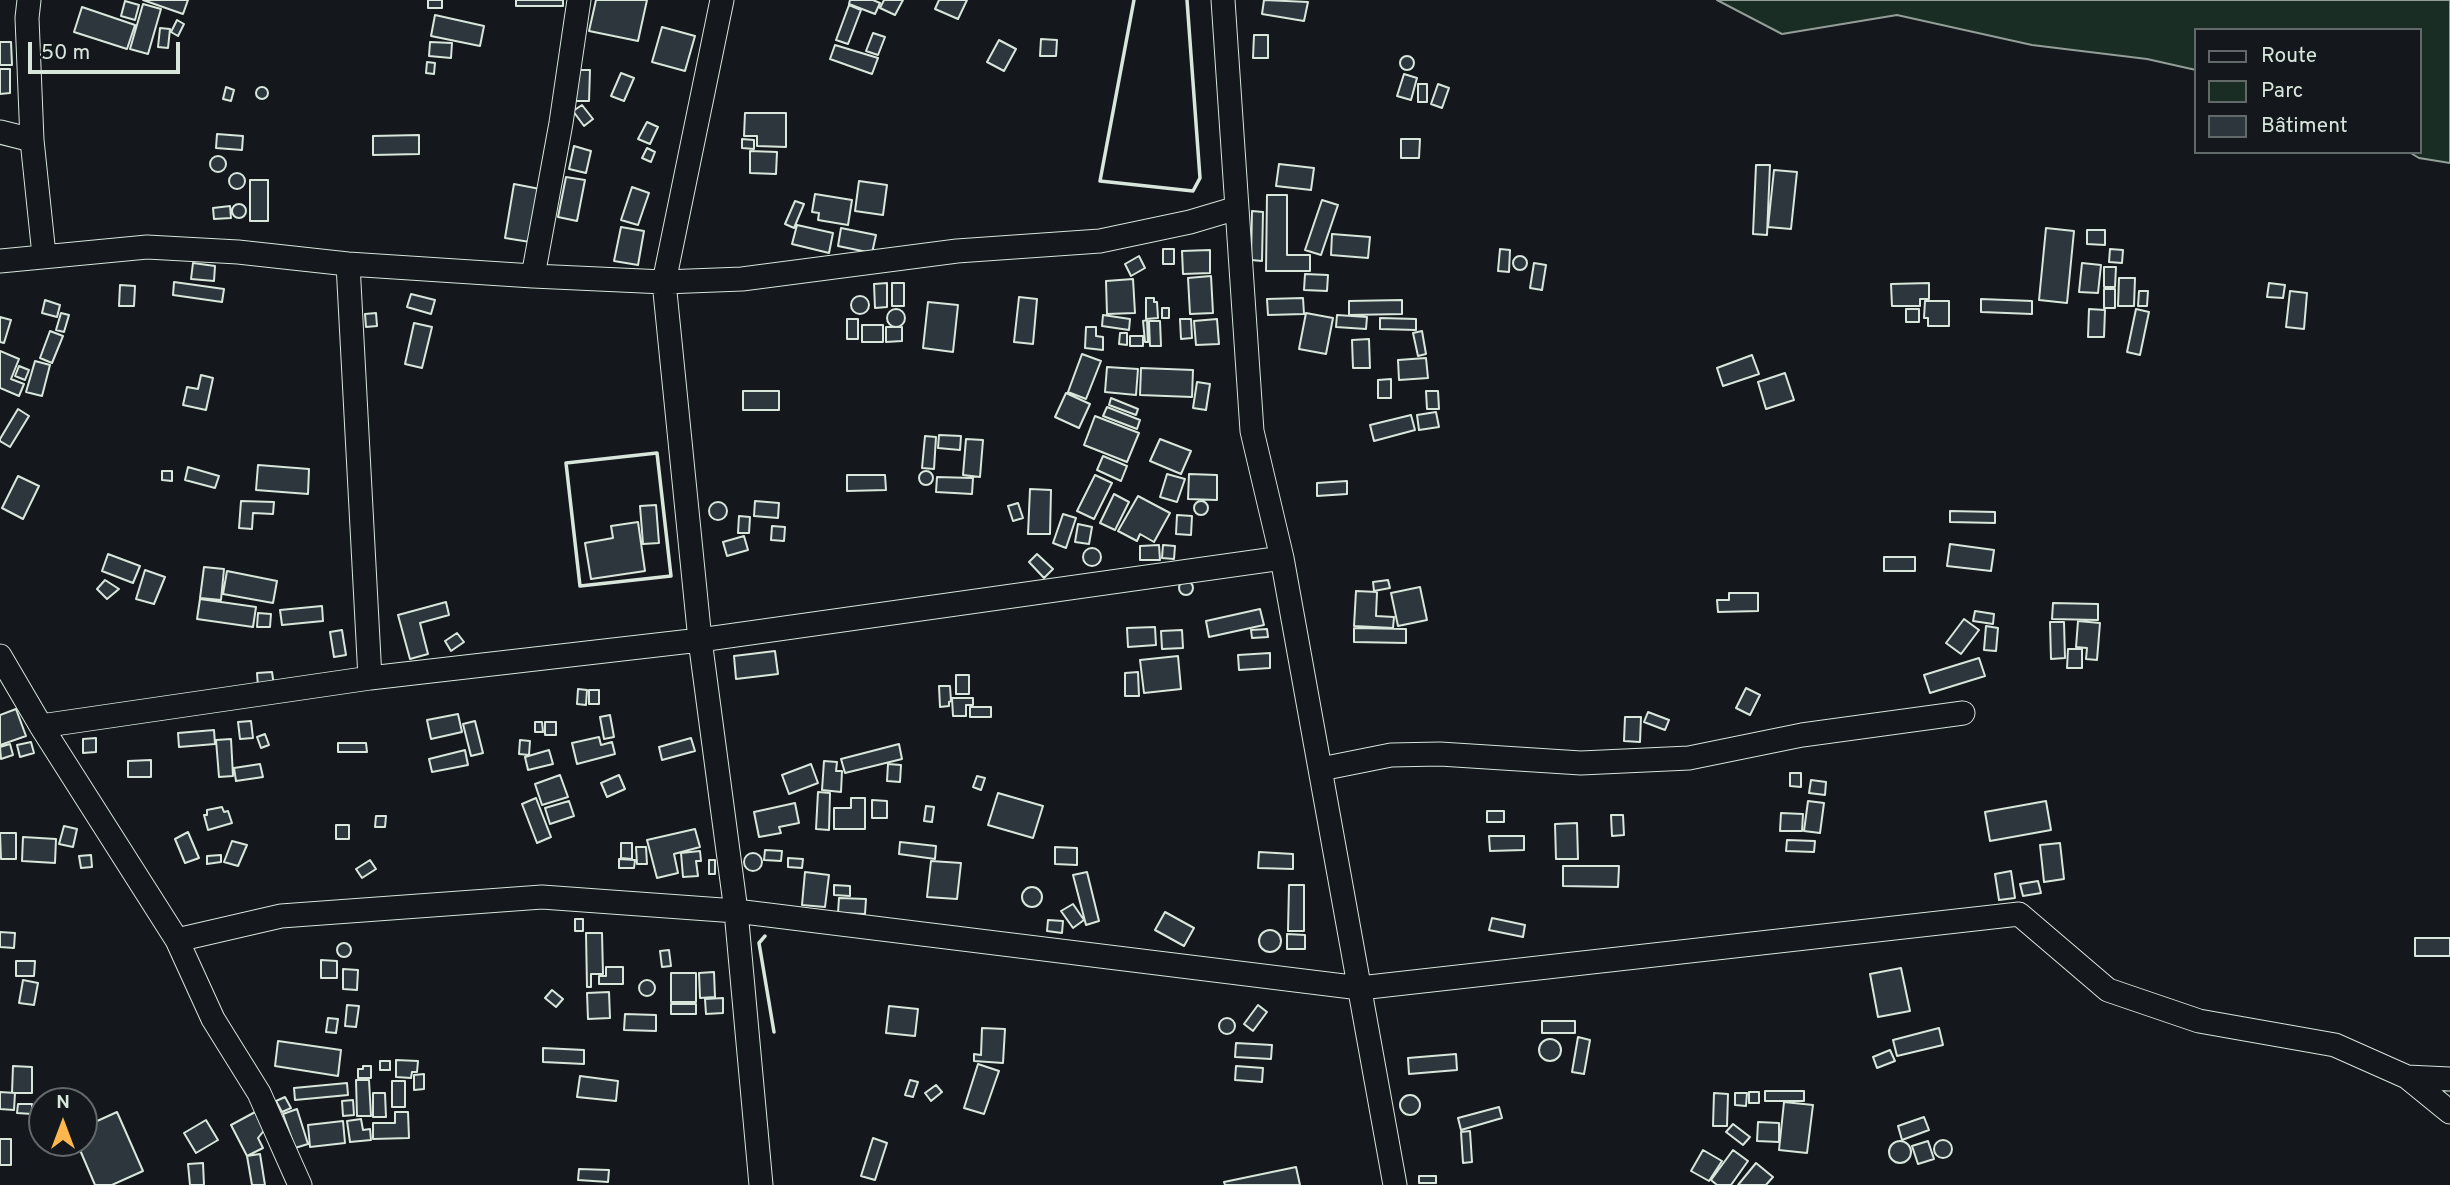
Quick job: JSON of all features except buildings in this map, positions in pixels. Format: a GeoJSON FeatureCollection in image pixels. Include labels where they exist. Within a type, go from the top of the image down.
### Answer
{"type":"FeatureCollection","features":[{"type":"Feature","properties":{"kind":"street"},"geometry":{"type":"LineString","coordinates":[[29,0],[27,18],[32,140],[44,255]]}},
{"type":"Feature","properties":{"kind":"street"},"geometry":{"type":"LineString","coordinates":[[533,276],[561,122],[579,0]]}},
{"type":"Feature","properties":{"kind":"street"},"geometry":{"type":"LineString","coordinates":[[722,0],[664,282],[700,640],[736,911],[761,1185]]}},
{"type":"Feature","properties":{"kind":"street"},"geometry":{"type":"LineString","coordinates":[[1223,0],[1252,431],[1282,558],[1395,1185]]}},
{"type":"Feature","properties":{"kind":"street"},"geometry":{"type":"LineString","coordinates":[[0,132],[32,140]]}},
{"type":"Feature","properties":{"kind":"street"},"geometry":{"type":"LineString","coordinates":[[0,261],[147,247],[533,276],[664,282],[742,279],[957,251],[1100,242],[1190,222],[1237,208]]}},
{"type":"Feature","properties":{"kind":"street"},"geometry":{"type":"LineString","coordinates":[[348,264],[370,678]]}},
{"type":"Feature","properties":{"kind":"street"},"geometry":{"type":"LineString","coordinates":[[41,726],[370,678],[700,640],[1282,558]]}},
{"type":"Feature","properties":{"kind":"street"},"geometry":{"type":"LineString","coordinates":[[0,656],[41,726],[177,940],[213,1019],[259,1093],[300,1185]]}},
{"type":"Feature","properties":{"kind":"street"},"geometry":{"type":"LineString","coordinates":[[1321,769],[1391,755],[1440,754],[1581,763],[1689,758],[1802,735],[1964,713]]}},
{"type":"Feature","properties":{"kind":"street"},"geometry":{"type":"LineString","coordinates":[[177,940],[281,916],[542,897],[736,911],[1360,988],[2019,914],[2108,990],[2199,1021],[2335,1045],[2407,1077],[2450,1112]]}},
{"type":"Feature","properties":{"kind":"street"},"geometry":{"type":"LineString","coordinates":[[2407,1077],[2450,1079]]}},
{"type":"Feature","properties":{"kind":"green space"},"geometry":{"type":"Polygon","coordinates":[[[1717,0],[2450,0],[2450,163],[2419,158],[2412,154],[2422,154],[2422,28],[2194,28],[2194,70],[2147,59],[2032,45],[1897,15],[1782,34],[1717,0]]]}},
{"type":"Feature","properties":{"kind":"wall"},"geometry":{"type":"LineString","coordinates":[[1134,0],[1100,181],[1193,191],[1200,178],[1187,0]]}},
{"type":"Feature","properties":{"kind":"wall"},"geometry":{"type":"LineString","coordinates":[[657,453],[671,576],[580,586],[566,463],[657,453]]}},
{"type":"Feature","properties":{"kind":"wall"},"geometry":{"type":"LineString","coordinates":[[765,936],[759,943],[774,1032]]}}]}
